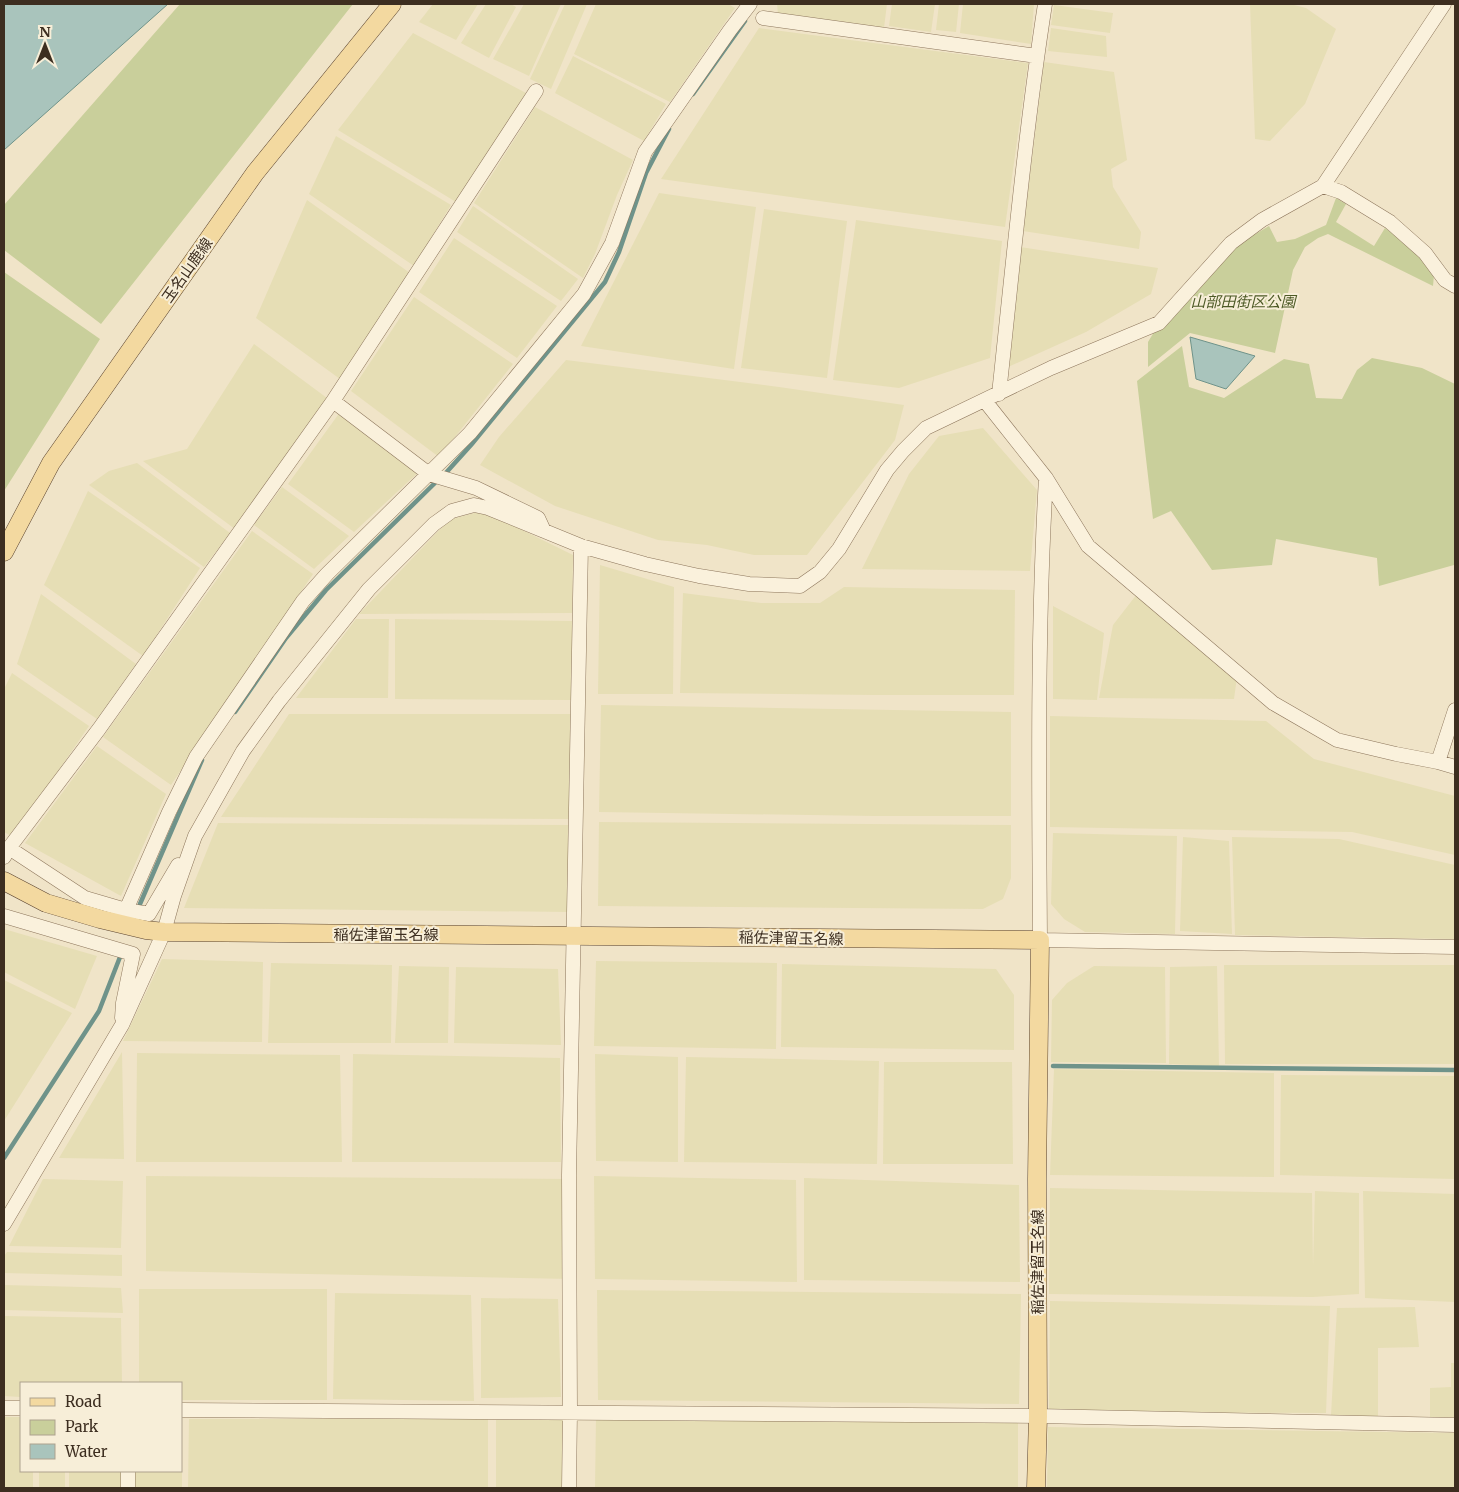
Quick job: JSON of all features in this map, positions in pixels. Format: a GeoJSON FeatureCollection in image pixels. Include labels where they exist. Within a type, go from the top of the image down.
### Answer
{"type":"FeatureCollection","features":[{"type":"Feature","properties":{"kind":"main road","name":"玉名山鹿線"},"geometry":{"type":"LineString","coordinates":[[4,552],[51,463],[255,173],[392,4]]}},
{"type":"Feature","properties":{"kind":"main road","name":"稲佐津留玉名線"},"geometry":{"type":"LineString","coordinates":[[4,881],[46,903],[109,921],[146,930],[164,932],[1040,940],[1036,1488]]}},
{"type":"Feature","properties":{"kind":"street"},"geometry":{"type":"LineString","coordinates":[[126,910],[169,812],[196,757],[303,601],[470,433],[584,294],[612,243],[645,152],[724,38],[750,4]]}},
{"type":"Feature","properties":{"kind":"street"},"geometry":{"type":"LineString","coordinates":[[999,394],[1015,242],[1045,4]]}},
{"type":"Feature","properties":{"kind":"street"},"geometry":{"type":"LineString","coordinates":[[536,91],[333,401],[105,721],[6,852],[86,898],[126,910],[149,914],[243,751],[279,701],[369,589],[434,524],[452,511],[474,505],[488,508],[581,546],[645,564],[699,576],[749,584],[800,586],[820,572],[839,549],[887,470],[926,428],[1051,368],[1159,323],[1231,243],[1262,220],[1323,186],[1444,4]]}},
{"type":"Feature","properties":{"kind":"street"},"geometry":{"type":"LineString","coordinates":[[763,18],[1037,56]]}},
{"type":"Feature","properties":{"kind":"street"},"geometry":{"type":"LineString","coordinates":[[1323,186],[1341,192],[1390,222],[1425,253],[1445,280],[1455,286]]}},
{"type":"Feature","properties":{"kind":"street"},"geometry":{"type":"LineString","coordinates":[[333,401],[429,474],[476,488],[538,518],[544,531]]}},
{"type":"Feature","properties":{"kind":"street"},"geometry":{"type":"LineString","coordinates":[[985,401],[1046,478],[1088,546],[1273,704],[1337,740],[1455,767]]}},
{"type":"Feature","properties":{"kind":"street"},"geometry":{"type":"LineString","coordinates":[[1046,478],[1043,529],[1040,705],[1040,940],[1455,947]]}},
{"type":"Feature","properties":{"kind":"street"},"geometry":{"type":"LineString","coordinates":[[569,1488],[569,1175],[572,936],[581,546]]}},
{"type":"Feature","properties":{"kind":"street"},"geometry":{"type":"LineString","coordinates":[[1438,762],[1455,710]]}},
{"type":"Feature","properties":{"kind":"street"},"geometry":{"type":"LineString","coordinates":[[4,1224],[122,1025],[164,932],[174,896],[195,836]]}},
{"type":"Feature","properties":{"kind":"street"},"geometry":{"type":"LineString","coordinates":[[4,916],[133,954],[123,1003],[122,1025]]}},
{"type":"Feature","properties":{"kind":"street"},"geometry":{"type":"LineString","coordinates":[[4,1408],[20,1408]]}},
{"type":"Feature","properties":{"kind":"street"},"geometry":{"type":"LineString","coordinates":[[182,1410],[1038,1416],[1455,1425]]}},
{"type":"Feature","properties":{"kind":"street"},"geometry":{"type":"LineString","coordinates":[[128,1472],[128,1488]]}},
{"type":"Feature","properties":{"kind":"shaded area"},"geometry":{"type":"Polygon","coordinates":[[[433,4],[478,4],[456,40],[419,22],[433,4]]]}},
{"type":"Feature","properties":{"kind":"shaded area"},"geometry":{"type":"Polygon","coordinates":[[[486,4],[511,4],[516,7],[489,58],[461,43],[486,4]]]}},
{"type":"Feature","properties":{"kind":"shaded area"},"geometry":{"type":"Polygon","coordinates":[[[524,4],[561,4],[529,76],[493,59],[524,4]]]}},
{"type":"Feature","properties":{"kind":"shaded area"},"geometry":{"type":"Polygon","coordinates":[[[565,4],[587,4],[551,89],[530,79],[565,4]]]}},
{"type":"Feature","properties":{"kind":"shaded area"},"geometry":{"type":"Polygon","coordinates":[[[596,4],[728,4],[735,8],[670,102],[574,54],[596,4]]]}},
{"type":"Feature","properties":{"kind":"shaded area"},"geometry":{"type":"Polygon","coordinates":[[[777,4],[887,4],[884,28],[778,14],[777,4]]]}},
{"type":"Feature","properties":{"kind":"shaded area"},"geometry":{"type":"Polygon","coordinates":[[[892,4],[935,4],[931,32],[889,26],[892,4]]]}},
{"type":"Feature","properties":{"kind":"shaded area"},"geometry":{"type":"Polygon","coordinates":[[[939,4],[959,4],[956,32],[936,30],[939,4]]]}},
{"type":"Feature","properties":{"kind":"shaded area"},"geometry":{"type":"Polygon","coordinates":[[[963,4],[1034,4],[1031,44],[960,33],[963,4]]]}},
{"type":"Feature","properties":{"kind":"shaded area"},"geometry":{"type":"Polygon","coordinates":[[[1250,4],[1290,4],[1306,8],[1336,29],[1305,104],[1270,141],[1255,139],[1250,4]]]}},
{"type":"Feature","properties":{"kind":"shaded area"},"geometry":{"type":"Polygon","coordinates":[[[1054,5],[1113,13],[1110,33],[1051,25],[1054,5]]]}},
{"type":"Feature","properties":{"kind":"shaded area"},"geometry":{"type":"Polygon","coordinates":[[[759,28],[1028,63],[1005,227],[661,179],[759,28]]]}},
{"type":"Feature","properties":{"kind":"shaded area"},"geometry":{"type":"Polygon","coordinates":[[[1051,28],[1106,36],[1107,57],[1048,51],[1051,28]]]}},
{"type":"Feature","properties":{"kind":"shaded area"},"geometry":{"type":"Polygon","coordinates":[[[413,33],[526,93],[456,202],[338,130],[413,33]]]}},
{"type":"Feature","properties":{"kind":"shaded area"},"geometry":{"type":"Polygon","coordinates":[[[573,56],[666,104],[644,141],[555,93],[573,56]]]}},
{"type":"Feature","properties":{"kind":"shaded area"},"geometry":{"type":"Polygon","coordinates":[[[1044,62],[1114,72],[1127,160],[1111,169],[1113,187],[1141,232],[1139,249],[1023,231],[1044,62]]]}},
{"type":"Feature","properties":{"kind":"shaded area"},"geometry":{"type":"Polygon","coordinates":[[[535,107],[633,160],[617,195],[595,254],[583,278],[474,203],[535,107]]]}},
{"type":"Feature","properties":{"kind":"shaded area"},"geometry":{"type":"Polygon","coordinates":[[[336,136],[451,205],[414,266],[309,194],[336,136]]]}},
{"type":"Feature","properties":{"kind":"shaded area"},"geometry":{"type":"Polygon","coordinates":[[[659,193],[756,207],[734,369],[581,346],[659,193]]]}},
{"type":"Feature","properties":{"kind":"shaded area"},"geometry":{"type":"Polygon","coordinates":[[[307,200],[410,273],[340,379],[256,318],[307,200]]]}},
{"type":"Feature","properties":{"kind":"shaded area"},"geometry":{"type":"Polygon","coordinates":[[[473,206],[578,279],[561,301],[457,232],[473,206]]]}},
{"type":"Feature","properties":{"kind":"shaded area"},"geometry":{"type":"Polygon","coordinates":[[[764,209],[847,221],[827,378],[741,368],[764,209]]]}},
{"type":"Feature","properties":{"kind":"shaded area"},"geometry":{"type":"Polygon","coordinates":[[[856,220],[1002,241],[990,358],[899,388],[833,380],[856,220]]]}},
{"type":"Feature","properties":{"kind":"shaded area"},"geometry":{"type":"Polygon","coordinates":[[[454,238],[557,306],[517,358],[419,292],[454,238]]]}},
{"type":"Feature","properties":{"kind":"shaded area"},"geometry":{"type":"Polygon","coordinates":[[[1020,247],[1158,268],[1151,294],[1086,332],[1008,367],[1020,247]]]}},
{"type":"Feature","properties":{"kind":"shaded area"},"geometry":{"type":"Polygon","coordinates":[[[414,297],[513,364],[439,457],[351,391],[414,297]]]}},
{"type":"Feature","properties":{"kind":"shaded area"},"geometry":{"type":"Polygon","coordinates":[[[254,344],[327,398],[235,529],[143,461],[187,449],[254,344]]]}},
{"type":"Feature","properties":{"kind":"shaded area"},"geometry":{"type":"Polygon","coordinates":[[[566,360],[904,405],[895,440],[807,555],[754,555],[707,545],[658,540],[555,506],[480,465],[499,437],[566,360]]]}},
{"type":"Feature","properties":{"kind":"shaded area"},"geometry":{"type":"Polygon","coordinates":[[[343,408],[423,468],[354,532],[288,484],[343,408]]]}},
{"type":"Feature","properties":{"kind":"shaded area"},"geometry":{"type":"Polygon","coordinates":[[[983,428],[1037,490],[1030,571],[862,569],[909,474],[939,436],[983,428]]]}},
{"type":"Feature","properties":{"kind":"shaded area"},"geometry":{"type":"Polygon","coordinates":[[[137,463],[230,533],[204,567],[89,485],[109,471],[137,463]]]}},
{"type":"Feature","properties":{"kind":"shaded area"},"geometry":{"type":"Polygon","coordinates":[[[282,487],[349,536],[314,569],[254,525],[282,487]]]}},
{"type":"Feature","properties":{"kind":"shaded area"},"geometry":{"type":"Polygon","coordinates":[[[88,491],[200,568],[143,656],[44,585],[88,491]]]}},
{"type":"Feature","properties":{"kind":"shaded area"},"geometry":{"type":"Polygon","coordinates":[[[478,512],[512,525],[573,555],[572,613],[359,614],[449,520],[478,512]]]}},
{"type":"Feature","properties":{"kind":"shaded area"},"geometry":{"type":"Polygon","coordinates":[[[252,531],[313,574],[171,785],[103,737],[252,531]]]}},
{"type":"Feature","properties":{"kind":"shaded area"},"geometry":{"type":"Polygon","coordinates":[[[600,565],[674,587],[673,694],[598,694],[600,565]]]}},
{"type":"Feature","properties":{"kind":"shaded area"},"geometry":{"type":"Polygon","coordinates":[[[844,587],[1015,590],[1014,695],[680,693],[683,593],[761,603],[820,603],[844,587]]]}},
{"type":"Feature","properties":{"kind":"shaded area"},"geometry":{"type":"Polygon","coordinates":[[[41,594],[136,664],[97,719],[17,664],[41,594]]]}},
{"type":"Feature","properties":{"kind":"shaded area"},"geometry":{"type":"Polygon","coordinates":[[[1137,594],[1237,677],[1234,699],[1099,698],[1113,625],[1137,594]]]}},
{"type":"Feature","properties":{"kind":"shaded area"},"geometry":{"type":"Polygon","coordinates":[[[1053,606],[1104,633],[1097,700],[1053,699],[1053,606]]]}},
{"type":"Feature","properties":{"kind":"shaded area"},"geometry":{"type":"Polygon","coordinates":[[[356,619],[389,619],[388,698],[296,698],[356,619]]]}},
{"type":"Feature","properties":{"kind":"shaded area"},"geometry":{"type":"Polygon","coordinates":[[[395,619],[572,621],[573,700],[395,699],[395,619]]]}},
{"type":"Feature","properties":{"kind":"shaded area"},"geometry":{"type":"Polygon","coordinates":[[[12,673],[89,726],[13,837],[4,832],[4,689],[12,673]]]}},
{"type":"Feature","properties":{"kind":"shaded area"},"geometry":{"type":"Polygon","coordinates":[[[601,705],[1011,712],[1011,816],[599,812],[601,705]]]}},
{"type":"Feature","properties":{"kind":"shaded area"},"geometry":{"type":"Polygon","coordinates":[[[289,714],[573,714],[572,819],[221,817],[289,714]]]}},
{"type":"Feature","properties":{"kind":"shaded area"},"geometry":{"type":"Polygon","coordinates":[[[1050,716],[1266,721],[1314,759],[1455,796],[1455,855],[1352,832],[1050,827],[1050,716]]]}},
{"type":"Feature","properties":{"kind":"shaded area"},"geometry":{"type":"Polygon","coordinates":[[[97,746],[166,794],[121,896],[25,843],[97,746]]]}},
{"type":"Feature","properties":{"kind":"shaded area"},"geometry":{"type":"Polygon","coordinates":[[[599,822],[1011,825],[1011,878],[1003,899],[983,909],[598,906],[599,822]]]}},
{"type":"Feature","properties":{"kind":"shaded area"},"geometry":{"type":"Polygon","coordinates":[[[218,823],[571,825],[569,912],[184,908],[218,823]]]}},
{"type":"Feature","properties":{"kind":"shaded area"},"geometry":{"type":"Polygon","coordinates":[[[1053,833],[1177,836],[1175,934],[1085,932],[1064,919],[1051,904],[1053,833]]]}},
{"type":"Feature","properties":{"kind":"shaded area"},"geometry":{"type":"Polygon","coordinates":[[[1183,837],[1229,841],[1232,934],[1180,931],[1183,837]]]}},
{"type":"Feature","properties":{"kind":"shaded area"},"geometry":{"type":"Polygon","coordinates":[[[1232,837],[1339,839],[1455,865],[1455,939],[1235,935],[1232,837]]]}},
{"type":"Feature","properties":{"kind":"shaded area"},"geometry":{"type":"Polygon","coordinates":[[[4,929],[97,956],[75,1009],[4,972],[4,929]]]}},
{"type":"Feature","properties":{"kind":"shaded area"},"geometry":{"type":"Polygon","coordinates":[[[162,959],[263,962],[262,1042],[123,1041],[162,959]]]}},
{"type":"Feature","properties":{"kind":"shaded area"},"geometry":{"type":"Polygon","coordinates":[[[596,961],[777,963],[776,1049],[594,1046],[596,961]]]}},
{"type":"Feature","properties":{"kind":"shaded area"},"geometry":{"type":"Polygon","coordinates":[[[271,963],[392,965],[391,1043],[268,1043],[271,963]]]}},
{"type":"Feature","properties":{"kind":"shaded area"},"geometry":{"type":"Polygon","coordinates":[[[782,964],[996,969],[1014,995],[1014,1050],[781,1047],[782,964]]]}},
{"type":"Feature","properties":{"kind":"shaded area"},"geometry":{"type":"Polygon","coordinates":[[[1224,965],[1455,965],[1455,1064],[1225,1064],[1224,965]]]}},
{"type":"Feature","properties":{"kind":"shaded area"},"geometry":{"type":"Polygon","coordinates":[[[399,966],[449,967],[448,1043],[395,1043],[399,966]]]}},
{"type":"Feature","properties":{"kind":"shaded area"},"geometry":{"type":"Polygon","coordinates":[[[1094,966],[1165,967],[1166,1063],[1051,1062],[1052,1000],[1067,983],[1094,966]]]}},
{"type":"Feature","properties":{"kind":"shaded area"},"geometry":{"type":"Polygon","coordinates":[[[1217,966],[1219,1066],[1169,1064],[1170,967],[1217,966]]]}},
{"type":"Feature","properties":{"kind":"shaded area"},"geometry":{"type":"Polygon","coordinates":[[[456,967],[558,969],[561,1045],[454,1043],[456,967]]]}},
{"type":"Feature","properties":{"kind":"shaded area"},"geometry":{"type":"Polygon","coordinates":[[[4,980],[72,1013],[4,1121],[4,980]]]}},
{"type":"Feature","properties":{"kind":"shaded area"},"geometry":{"type":"Polygon","coordinates":[[[122,1052],[124,1159],[59,1158],[122,1052]]]}},
{"type":"Feature","properties":{"kind":"shaded area"},"geometry":{"type":"Polygon","coordinates":[[[137,1053],[340,1055],[342,1162],[136,1162],[137,1053]]]}},
{"type":"Feature","properties":{"kind":"shaded area"},"geometry":{"type":"Polygon","coordinates":[[[353,1054],[560,1058],[561,1162],[352,1162],[353,1054]]]}},
{"type":"Feature","properties":{"kind":"shaded area"},"geometry":{"type":"Polygon","coordinates":[[[595,1054],[678,1057],[678,1162],[596,1161],[595,1054]]]}},
{"type":"Feature","properties":{"kind":"shaded area"},"geometry":{"type":"Polygon","coordinates":[[[686,1057],[879,1061],[877,1164],[684,1162],[686,1057]]]}},
{"type":"Feature","properties":{"kind":"shaded area"},"geometry":{"type":"Polygon","coordinates":[[[884,1062],[1012,1062],[1013,1164],[883,1164],[884,1062]]]}},
{"type":"Feature","properties":{"kind":"shaded area"},"geometry":{"type":"Polygon","coordinates":[[[1054,1069],[1274,1073],[1274,1177],[1050,1175],[1054,1069]]]}},
{"type":"Feature","properties":{"kind":"shaded area"},"geometry":{"type":"Polygon","coordinates":[[[1281,1075],[1455,1076],[1455,1179],[1280,1175],[1281,1075]]]}},
{"type":"Feature","properties":{"kind":"shaded area"},"geometry":{"type":"Polygon","coordinates":[[[146,1176],[569,1179],[571,1279],[146,1271],[146,1176]]]}},
{"type":"Feature","properties":{"kind":"shaded area"},"geometry":{"type":"Polygon","coordinates":[[[594,1176],[796,1180],[797,1282],[595,1279],[594,1176]]]}},
{"type":"Feature","properties":{"kind":"shaded area"},"geometry":{"type":"Polygon","coordinates":[[[804,1178],[1019,1185],[1020,1282],[804,1280],[804,1178]]]}},
{"type":"Feature","properties":{"kind":"shaded area"},"geometry":{"type":"Polygon","coordinates":[[[43,1179],[123,1181],[121,1248],[9,1246],[43,1179]]]}},
{"type":"Feature","properties":{"kind":"shaded area"},"geometry":{"type":"Polygon","coordinates":[[[1050,1188],[1312,1193],[1313,1266],[1315,1191],[1359,1193],[1359,1294],[1313,1297],[1049,1294],[1050,1188]]]}},
{"type":"Feature","properties":{"kind":"shaded area"},"geometry":{"type":"Polygon","coordinates":[[[1363,1191],[1455,1194],[1455,1302],[1365,1298],[1363,1191]]]}},
{"type":"Feature","properties":{"kind":"shaded area"},"geometry":{"type":"Polygon","coordinates":[[[7,1252],[122,1255],[122,1276],[4,1273],[4,1256],[7,1252]]]}},
{"type":"Feature","properties":{"kind":"shaded area"},"geometry":{"type":"Polygon","coordinates":[[[4,1285],[121,1288],[123,1313],[4,1310],[4,1285]]]}},
{"type":"Feature","properties":{"kind":"shaded area"},"geometry":{"type":"Polygon","coordinates":[[[139,1289],[327,1289],[327,1400],[182,1400],[182,1382],[139,1382],[139,1289]]]}},
{"type":"Feature","properties":{"kind":"shaded area"},"geometry":{"type":"Polygon","coordinates":[[[597,1290],[1021,1294],[1019,1404],[598,1400],[597,1290]]]}},
{"type":"Feature","properties":{"kind":"shaded area"},"geometry":{"type":"Polygon","coordinates":[[[335,1293],[471,1295],[474,1401],[333,1399],[335,1293]]]}},
{"type":"Feature","properties":{"kind":"shaded area"},"geometry":{"type":"Polygon","coordinates":[[[481,1298],[558,1299],[561,1397],[481,1398],[481,1298]]]}},
{"type":"Feature","properties":{"kind":"shaded area"},"geometry":{"type":"Polygon","coordinates":[[[1050,1301],[1330,1306],[1326,1413],[1049,1412],[1050,1301]]]}},
{"type":"Feature","properties":{"kind":"shaded area"},"geometry":{"type":"Polygon","coordinates":[[[1415,1307],[1419,1347],[1378,1348],[1378,1419],[1331,1415],[1337,1308],[1415,1307]]]}},
{"type":"Feature","properties":{"kind":"shaded area"},"geometry":{"type":"Polygon","coordinates":[[[4,1316],[121,1318],[122,1382],[20,1382],[20,1397],[4,1396],[4,1316]]]}},
{"type":"Feature","properties":{"kind":"shaded area"},"geometry":{"type":"Polygon","coordinates":[[[1451,1363],[1455,1363],[1455,1417],[1430,1418],[1430,1388],[1451,1387],[1451,1363]]]}},
{"type":"Feature","properties":{"kind":"shaded area"},"geometry":{"type":"Polygon","coordinates":[[[4,1417],[20,1417],[20,1472],[33,1472],[33,1488],[4,1488],[4,1417]]]}},
{"type":"Feature","properties":{"kind":"shaded area"},"geometry":{"type":"Polygon","coordinates":[[[596,1417],[1018,1423],[1018,1488],[595,1488],[596,1417]]]}},
{"type":"Feature","properties":{"kind":"shaded area"},"geometry":{"type":"Polygon","coordinates":[[[189,1419],[488,1419],[488,1488],[188,1488],[189,1419]]]}},
{"type":"Feature","properties":{"kind":"shaded area"},"geometry":{"type":"Polygon","coordinates":[[[496,1420],[563,1420],[563,1488],[496,1488],[496,1420]]]}},
{"type":"Feature","properties":{"kind":"shaded area"},"geometry":{"type":"Polygon","coordinates":[[[1048,1427],[1455,1433],[1455,1488],[1047,1488],[1048,1427]]]}},
{"type":"Feature","properties":{"kind":"shaded area"},"geometry":{"type":"Polygon","coordinates":[[[39,1472],[65,1472],[65,1488],[39,1488],[39,1472]]]}},
{"type":"Feature","properties":{"kind":"shaded area"},"geometry":{"type":"Polygon","coordinates":[[[69,1472],[121,1472],[121,1488],[69,1488],[69,1472]]]}},
{"type":"Feature","properties":{"kind":"shaded area"},"geometry":{"type":"Polygon","coordinates":[[[135,1472],[182,1472],[182,1488],[135,1488],[135,1472]]]}},
{"type":"Feature","properties":{"kind":"green space"},"geometry":{"type":"Polygon","coordinates":[[[180,4],[353,4],[101,324],[4,250],[4,205],[180,4]]]}},
{"type":"Feature","properties":{"kind":"green space","name":"山部田街区公園"},"geometry":{"type":"Polygon","coordinates":[[[1336,198],[1346,204],[1336,222],[1374,246],[1385,228],[1424,261],[1434,275],[1433,286],[1328,234],[1305,247],[1293,270],[1275,353],[1190,333],[1148,367],[1148,342],[1154,332],[1175,316],[1237,245],[1269,226],[1277,242],[1295,239],[1326,225],[1336,198]]]}},
{"type":"Feature","properties":{"kind":"green space"},"geometry":{"type":"Polygon","coordinates":[[[4,272],[100,339],[4,491],[4,272]]]}},
{"type":"Feature","properties":{"kind":"green space"},"geometry":{"type":"Polygon","coordinates":[[[1182,346],[1189,387],[1224,398],[1284,359],[1309,364],[1316,398],[1342,399],[1357,370],[1372,358],[1422,368],[1455,384],[1454,565],[1379,586],[1377,558],[1276,539],[1272,565],[1212,570],[1171,511],[1153,519],[1137,381],[1182,346]]]}},
{"type":"Feature","properties":{"kind":"water"},"geometry":{"type":"Polygon","coordinates":[[[4,4],[168,4],[4,150],[4,4]]]}},
{"type":"Feature","properties":{"kind":"water"},"geometry":{"type":"Polygon","coordinates":[[[1190,337],[1255,356],[1226,389],[1196,379],[1190,337]]]}},
{"type":"Feature","properties":{"kind":"waterway"},"geometry":{"type":"LineString","coordinates":[[693,94],[745,21]]}},
{"type":"Feature","properties":{"kind":"waterway"},"geometry":{"type":"LineString","coordinates":[[444,475],[471,445],[605,282],[619,252],[646,173],[669,129]]}},
{"type":"Feature","properties":{"kind":"waterway"},"geometry":{"type":"LineString","coordinates":[[235,712],[286,638],[326,590],[438,480]]}},
{"type":"Feature","properties":{"kind":"waterway"},"geometry":{"type":"LineString","coordinates":[[140,904],[202,760]]}},
{"type":"Feature","properties":{"kind":"waterway"},"geometry":{"type":"LineString","coordinates":[[4,1158],[99,1011],[120,957]]}},
{"type":"Feature","properties":{"kind":"waterway"},"geometry":{"type":"LineString","coordinates":[[1053,1066],[1455,1070]]}}]}
